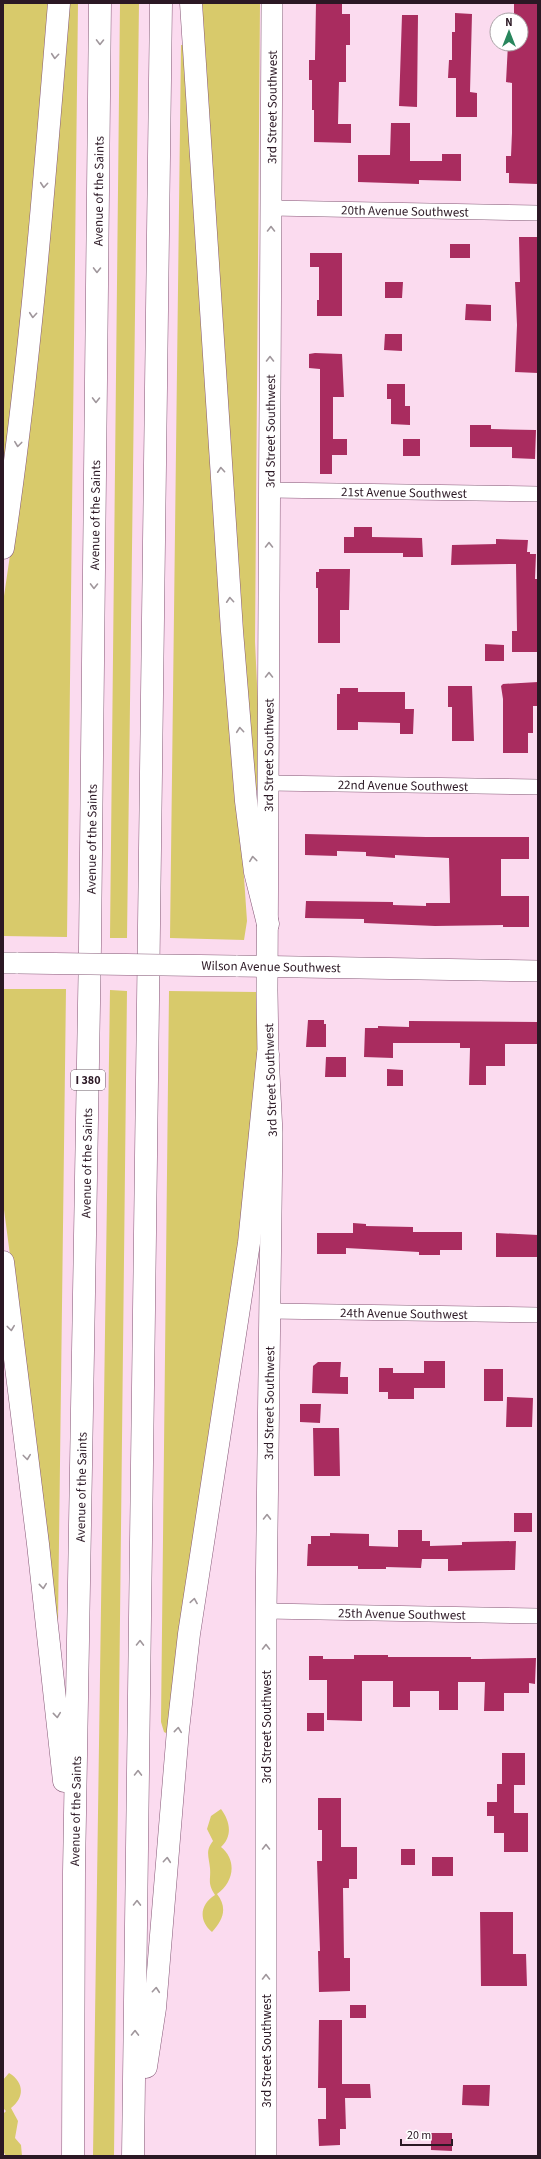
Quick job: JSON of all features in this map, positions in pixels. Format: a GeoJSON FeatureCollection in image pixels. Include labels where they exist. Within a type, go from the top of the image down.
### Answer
{"type":"FeatureCollection","features":[{"type":"Feature","properties":{"kind":"highway"},"geometry":{"type":"LineString","coordinates":[[3,548],[18,450],[32,323],[59,3]]}},
{"type":"Feature","properties":{"kind":"highway","name":"Avenue of the Saints"},"geometry":{"type":"LineString","coordinates":[[73,2156],[74,1872],[90,961],[100,3]]}},
{"type":"Feature","properties":{"kind":"highway"},"geometry":{"type":"LineString","coordinates":[[134,2156],[161,3]]}},
{"type":"Feature","properties":{"kind":"highway"},"geometry":{"type":"LineString","coordinates":[[191,3],[232,631],[245,793],[255,872],[268,924]]}},
{"type":"Feature","properties":{"kind":"highway"},"geometry":{"type":"LineString","coordinates":[[134,2125],[155,2008],[178,1730],[189,1634],[249,1243],[268,1054]]}},
{"type":"Feature","properties":{"kind":"highway"},"geometry":{"type":"LineString","coordinates":[[3,1262],[37,1536],[74,1872]]}},
{"type":"Feature","properties":{"kind":"street","name":"3rd Street Southwest"},"geometry":{"type":"LineString","coordinates":[[266,2156],[266,1611],[272,1133],[268,1054],[268,783],[272,3]]}},
{"type":"Feature","properties":{"kind":"street","name":"20th Avenue Southwest"},"geometry":{"type":"LineString","coordinates":[[271,208],[538,213]]}},
{"type":"Feature","properties":{"kind":"street","name":"21st Avenue Southwest"},"geometry":{"type":"LineString","coordinates":[[269,490],[538,494]]}},
{"type":"Feature","properties":{"kind":"street","name":"22nd Avenue Southwest"},"geometry":{"type":"LineString","coordinates":[[268,783],[538,787]]}},
{"type":"Feature","properties":{"kind":"street","name":"Wilson Avenue Southwest"},"geometry":{"type":"LineString","coordinates":[[10,963],[538,971]]}},
{"type":"Feature","properties":{"kind":"street","name":"24th Avenue Southwest"},"geometry":{"type":"LineString","coordinates":[[270,1311],[538,1315]]}},
{"type":"Feature","properties":{"kind":"street","name":"25th Avenue Southwest"},"geometry":{"type":"LineString","coordinates":[[266,1611],[538,1616]]}},
{"type":"Feature","properties":{"kind":"shaded area"},"geometry":{"type":"Polygon","coordinates":[[[3,3],[51,3],[3,499],[3,3]]]}},
{"type":"Feature","properties":{"kind":"shaded area"},"geometry":{"type":"Polygon","coordinates":[[[66,3],[78,3],[67,937],[3,936],[3,603],[22,473],[66,3]]]}},
{"type":"Feature","properties":{"kind":"shaded area"},"geometry":{"type":"Polygon","coordinates":[[[120,3],[139,3],[127,938],[110,938],[120,3]]]}},
{"type":"Feature","properties":{"kind":"shaded area"},"geometry":{"type":"Polygon","coordinates":[[[197,3],[260,3],[255,642],[260,747],[259,790],[253,791],[197,3]]]}},
{"type":"Feature","properties":{"kind":"shaded area"},"geometry":{"type":"Polygon","coordinates":[[[181,45],[187,45],[247,921],[244,940],[170,938],[181,45]]]}},
{"type":"Feature","properties":{"kind":"shaded area"},"geometry":{"type":"Polygon","coordinates":[[[3,989],[66,989],[58,1622],[52,1622],[25,1369],[3,1202],[3,989]]]}},
{"type":"Feature","properties":{"kind":"shaded area"},"geometry":{"type":"Polygon","coordinates":[[[110,990],[127,991],[114,2156],[93,2156],[110,990]]]}},
{"type":"Feature","properties":{"kind":"shaded area"},"geometry":{"type":"Polygon","coordinates":[[[169,991],[256,992],[258,1064],[253,1151],[169,1731],[166,1733],[164,1732],[161,1722],[169,991]]]}},
{"type":"Feature","properties":{"kind":"shaded area"},"geometry":{"type":"Polygon","coordinates":[[[221,1809],[228,1823],[229,1833],[225,1843],[221,1847],[230,1859],[231,1872],[227,1884],[217,1894],[222,1904],[223,1914],[219,1923],[212,1932],[208,1928],[203,1918],[206,1903],[215,1895],[210,1884],[208,1854],[209,1848],[213,1841],[207,1829],[211,1816],[221,1809]]]}},
{"type":"Feature","properties":{"kind":"shaded area"},"geometry":{"type":"Polygon","coordinates":[[[9,2073],[18,2081],[21,2090],[19,2099],[11,2108],[18,2121],[15,2138],[21,2145],[22,2156],[6,2156],[3,2151],[3,2114],[6,2111],[3,2108],[3,2080],[9,2073]]]}},
{"type":"Feature","properties":{"kind":"building"},"geometry":{"type":"Polygon","coordinates":[[[316,3],[342,3],[342,14],[350,14],[350,45],[346,45],[346,82],[339,82],[338,124],[351,124],[351,143],[314,142],[314,110],[312,110],[312,80],[309,80],[309,60],[315,60],[316,3]]]}},
{"type":"Feature","properties":{"kind":"building"},"geometry":{"type":"Polygon","coordinates":[[[538,3],[538,184],[509,183],[509,173],[506,173],[506,156],[511,156],[512,133],[512,83],[506,82],[508,52],[529,52],[529,12],[514,12],[514,4],[538,3]]]}},
{"type":"Feature","properties":{"kind":"building"},"geometry":{"type":"Polygon","coordinates":[[[455,13],[472,14],[470,92],[477,93],[477,117],[456,117],[456,78],[448,78],[449,60],[452,60],[452,32],[455,32],[455,13]]]}},
{"type":"Feature","properties":{"kind":"building"},"geometry":{"type":"Polygon","coordinates":[[[402,15],[418,15],[417,107],[399,106],[402,15]]]}},
{"type":"Feature","properties":{"kind":"building"},"geometry":{"type":"Polygon","coordinates":[[[391,123],[410,123],[410,161],[442,161],[442,154],[461,154],[461,181],[419,180],[419,184],[358,182],[358,155],[390,155],[391,123]]]}},
{"type":"Feature","properties":{"kind":"building"},"geometry":{"type":"Polygon","coordinates":[[[519,237],[538,237],[538,373],[515,372],[517,325],[515,282],[520,282],[519,237]]]}},
{"type":"Feature","properties":{"kind":"building"},"geometry":{"type":"Polygon","coordinates":[[[450,244],[470,244],[470,258],[450,258],[450,244]]]}},
{"type":"Feature","properties":{"kind":"building"},"geometry":{"type":"Polygon","coordinates":[[[310,253],[342,253],[342,316],[317,316],[317,300],[319,300],[319,267],[310,267],[310,253]]]}},
{"type":"Feature","properties":{"kind":"building"},"geometry":{"type":"Polygon","coordinates":[[[385,282],[403,282],[402,298],[385,298],[385,282]]]}},
{"type":"Feature","properties":{"kind":"building"},"geometry":{"type":"Polygon","coordinates":[[[466,304],[491,305],[491,321],[465,320],[466,304]]]}},
{"type":"Feature","properties":{"kind":"building"},"geometry":{"type":"Polygon","coordinates":[[[385,334],[402,334],[402,351],[384,350],[385,334]]]}},
{"type":"Feature","properties":{"kind":"building"},"geometry":{"type":"Polygon","coordinates":[[[309,354],[342,354],[344,397],[333,397],[333,439],[347,439],[347,455],[332,455],[332,474],[320,474],[320,369],[309,368],[309,354]]]}},
{"type":"Feature","properties":{"kind":"building"},"geometry":{"type":"Polygon","coordinates":[[[387,384],[405,384],[405,406],[410,406],[410,425],[391,424],[391,399],[387,399],[387,384]]]}},
{"type":"Feature","properties":{"kind":"building"},"geometry":{"type":"Polygon","coordinates":[[[470,425],[491,425],[491,429],[536,430],[535,459],[512,458],[512,447],[470,447],[470,425]]]}},
{"type":"Feature","properties":{"kind":"building"},"geometry":{"type":"Polygon","coordinates":[[[403,439],[420,439],[420,456],[403,456],[403,439]]]}},
{"type":"Feature","properties":{"kind":"building"},"geometry":{"type":"Polygon","coordinates":[[[354,527],[372,527],[372,537],[422,538],[423,557],[403,557],[403,553],[344,553],[344,537],[354,537],[354,527]]]}},
{"type":"Feature","properties":{"kind":"building"},"geometry":{"type":"Polygon","coordinates":[[[496,539],[528,540],[527,552],[530,552],[530,554],[536,554],[535,579],[538,579],[538,652],[512,652],[512,631],[517,631],[516,564],[451,565],[452,545],[496,544],[496,539]]]}},
{"type":"Feature","properties":{"kind":"building"},"geometry":{"type":"Polygon","coordinates":[[[319,569],[350,569],[349,610],[340,610],[340,643],[318,643],[318,588],[316,588],[316,572],[319,572],[319,569]]]}},
{"type":"Feature","properties":{"kind":"building"},"geometry":{"type":"Polygon","coordinates":[[[485,644],[504,645],[504,661],[485,661],[485,644]]]}},
{"type":"Feature","properties":{"kind":"building"},"geometry":{"type":"Polygon","coordinates":[[[538,682],[538,706],[533,706],[533,733],[528,733],[528,753],[503,753],[503,699],[501,686],[503,684],[538,682]]]}},
{"type":"Feature","properties":{"kind":"building"},"geometry":{"type":"Polygon","coordinates":[[[448,686],[472,686],[474,741],[452,741],[452,707],[448,707],[448,686]]]}},
{"type":"Feature","properties":{"kind":"building"},"geometry":{"type":"Polygon","coordinates":[[[340,688],[358,688],[358,692],[405,692],[405,709],[414,709],[413,734],[400,734],[400,723],[358,722],[358,730],[337,730],[337,694],[340,694],[340,688]]]}},
{"type":"Feature","properties":{"kind":"building"},"geometry":{"type":"Polygon","coordinates":[[[305,834],[426,837],[529,837],[529,859],[501,859],[501,896],[529,896],[529,927],[503,927],[503,925],[435,926],[364,923],[364,919],[305,918],[306,901],[393,902],[393,905],[426,906],[426,903],[450,903],[449,858],[395,855],[395,858],[366,856],[366,852],[337,851],[337,856],[305,855],[305,834]]]}},
{"type":"Feature","properties":{"kind":"building"},"geometry":{"type":"Polygon","coordinates":[[[308,1020],[324,1020],[324,1024],[326,1024],[326,1047],[306,1047],[308,1020]]]}},
{"type":"Feature","properties":{"kind":"building"},"geometry":{"type":"Polygon","coordinates":[[[409,1021],[538,1022],[538,1044],[505,1044],[505,1066],[486,1066],[486,1085],[469,1085],[470,1048],[460,1048],[460,1043],[393,1043],[393,1058],[364,1057],[365,1028],[378,1028],[378,1026],[409,1027],[409,1021]]]}},
{"type":"Feature","properties":{"kind":"building"},"geometry":{"type":"Polygon","coordinates":[[[326,1057],[346,1057],[346,1077],[325,1077],[326,1057]]]}},
{"type":"Feature","properties":{"kind":"building"},"geometry":{"type":"Polygon","coordinates":[[[387,1069],[403,1070],[403,1086],[387,1086],[387,1069]]]}},
{"type":"Feature","properties":{"kind":"building"},"geometry":{"type":"Polygon","coordinates":[[[353,1223],[366,1224],[366,1226],[413,1227],[413,1232],[462,1232],[462,1250],[440,1250],[440,1255],[419,1255],[419,1252],[346,1248],[346,1254],[317,1254],[317,1233],[353,1233],[353,1223]]]}},
{"type":"Feature","properties":{"kind":"building"},"geometry":{"type":"Polygon","coordinates":[[[496,1233],[538,1235],[538,1257],[496,1257],[496,1233]]]}},
{"type":"Feature","properties":{"kind":"building"},"geometry":{"type":"Polygon","coordinates":[[[424,1361],[445,1361],[445,1388],[414,1388],[414,1399],[388,1399],[388,1392],[379,1392],[379,1368],[393,1368],[393,1373],[424,1373],[424,1361]]]}},
{"type":"Feature","properties":{"kind":"building"},"geometry":{"type":"Polygon","coordinates":[[[318,1362],[341,1362],[340,1377],[348,1377],[348,1394],[312,1393],[313,1366],[318,1362]]]}},
{"type":"Feature","properties":{"kind":"building"},"geometry":{"type":"Polygon","coordinates":[[[484,1369],[503,1369],[503,1401],[484,1401],[484,1369]]]}},
{"type":"Feature","properties":{"kind":"building"},"geometry":{"type":"Polygon","coordinates":[[[507,1397],[533,1398],[532,1427],[506,1427],[507,1397]]]}},
{"type":"Feature","properties":{"kind":"building"},"geometry":{"type":"Polygon","coordinates":[[[300,1404],[321,1404],[320,1423],[300,1422],[300,1404]]]}},
{"type":"Feature","properties":{"kind":"building"},"geometry":{"type":"Polygon","coordinates":[[[313,1428],[339,1428],[340,1476],[314,1476],[313,1428]]]}},
{"type":"Feature","properties":{"kind":"building"},"geometry":{"type":"Polygon","coordinates":[[[514,1513],[532,1513],[532,1532],[514,1532],[514,1513]]]}},
{"type":"Feature","properties":{"kind":"building"},"geometry":{"type":"Polygon","coordinates":[[[398,1530],[422,1530],[422,1541],[430,1541],[430,1546],[462,1545],[462,1542],[516,1541],[515,1570],[448,1571],[448,1559],[422,1559],[421,1568],[386,1567],[386,1569],[358,1569],[358,1566],[307,1566],[308,1544],[311,1544],[311,1536],[330,1536],[330,1533],[369,1534],[369,1546],[398,1547],[398,1530]]]}},
{"type":"Feature","properties":{"kind":"building"},"geometry":{"type":"Polygon","coordinates":[[[354,1655],[388,1655],[388,1657],[471,1657],[471,1659],[536,1658],[535,1684],[529,1683],[529,1693],[504,1693],[504,1711],[484,1711],[485,1682],[458,1682],[458,1710],[439,1710],[439,1691],[410,1691],[410,1707],[393,1707],[393,1681],[362,1681],[362,1721],[327,1720],[327,1680],[309,1680],[309,1656],[323,1656],[323,1659],[354,1659],[354,1655]]]}},
{"type":"Feature","properties":{"kind":"building"},"geometry":{"type":"Polygon","coordinates":[[[307,1713],[324,1713],[324,1731],[307,1731],[307,1713]]]}},
{"type":"Feature","properties":{"kind":"building"},"geometry":{"type":"Polygon","coordinates":[[[502,1753],[525,1753],[525,1785],[514,1785],[514,1813],[528,1813],[528,1852],[504,1852],[504,1833],[494,1833],[494,1816],[487,1816],[487,1802],[497,1802],[497,1784],[502,1784],[502,1753]]]}},
{"type":"Feature","properties":{"kind":"building"},"geometry":{"type":"Polygon","coordinates":[[[318,1798],[341,1798],[341,1847],[357,1847],[357,1879],[349,1879],[349,1888],[343,1888],[344,1958],[350,1958],[350,1991],[319,1992],[318,1951],[320,1951],[317,1861],[322,1861],[322,1830],[318,1830],[318,1798]]]}},
{"type":"Feature","properties":{"kind":"building"},"geometry":{"type":"Polygon","coordinates":[[[401,1849],[415,1849],[415,1865],[401,1865],[401,1849]]]}},
{"type":"Feature","properties":{"kind":"building"},"geometry":{"type":"Polygon","coordinates":[[[432,1857],[453,1857],[453,1876],[432,1876],[432,1857]]]}},
{"type":"Feature","properties":{"kind":"building"},"geometry":{"type":"Polygon","coordinates":[[[480,1912],[513,1912],[513,1954],[526,1954],[527,1986],[481,1986],[480,1912]]]}},
{"type":"Feature","properties":{"kind":"building"},"geometry":{"type":"Polygon","coordinates":[[[350,2005],[366,2005],[366,2018],[350,2018],[350,2005]]]}},
{"type":"Feature","properties":{"kind":"building"},"geometry":{"type":"Polygon","coordinates":[[[319,2020],[342,2020],[342,2084],[370,2084],[371,2098],[345,2098],[346,2129],[340,2129],[340,2145],[319,2146],[318,2119],[326,2119],[326,2088],[318,2088],[319,2020]]]}},
{"type":"Feature","properties":{"kind":"building"},"geometry":{"type":"Polygon","coordinates":[[[463,2085],[490,2085],[489,2106],[462,2105],[463,2085]]]}},
{"type":"Feature","properties":{"kind":"building"},"geometry":{"type":"Polygon","coordinates":[[[431,2133],[452,2133],[452,2151],[431,2150],[431,2133]]]}}]}
